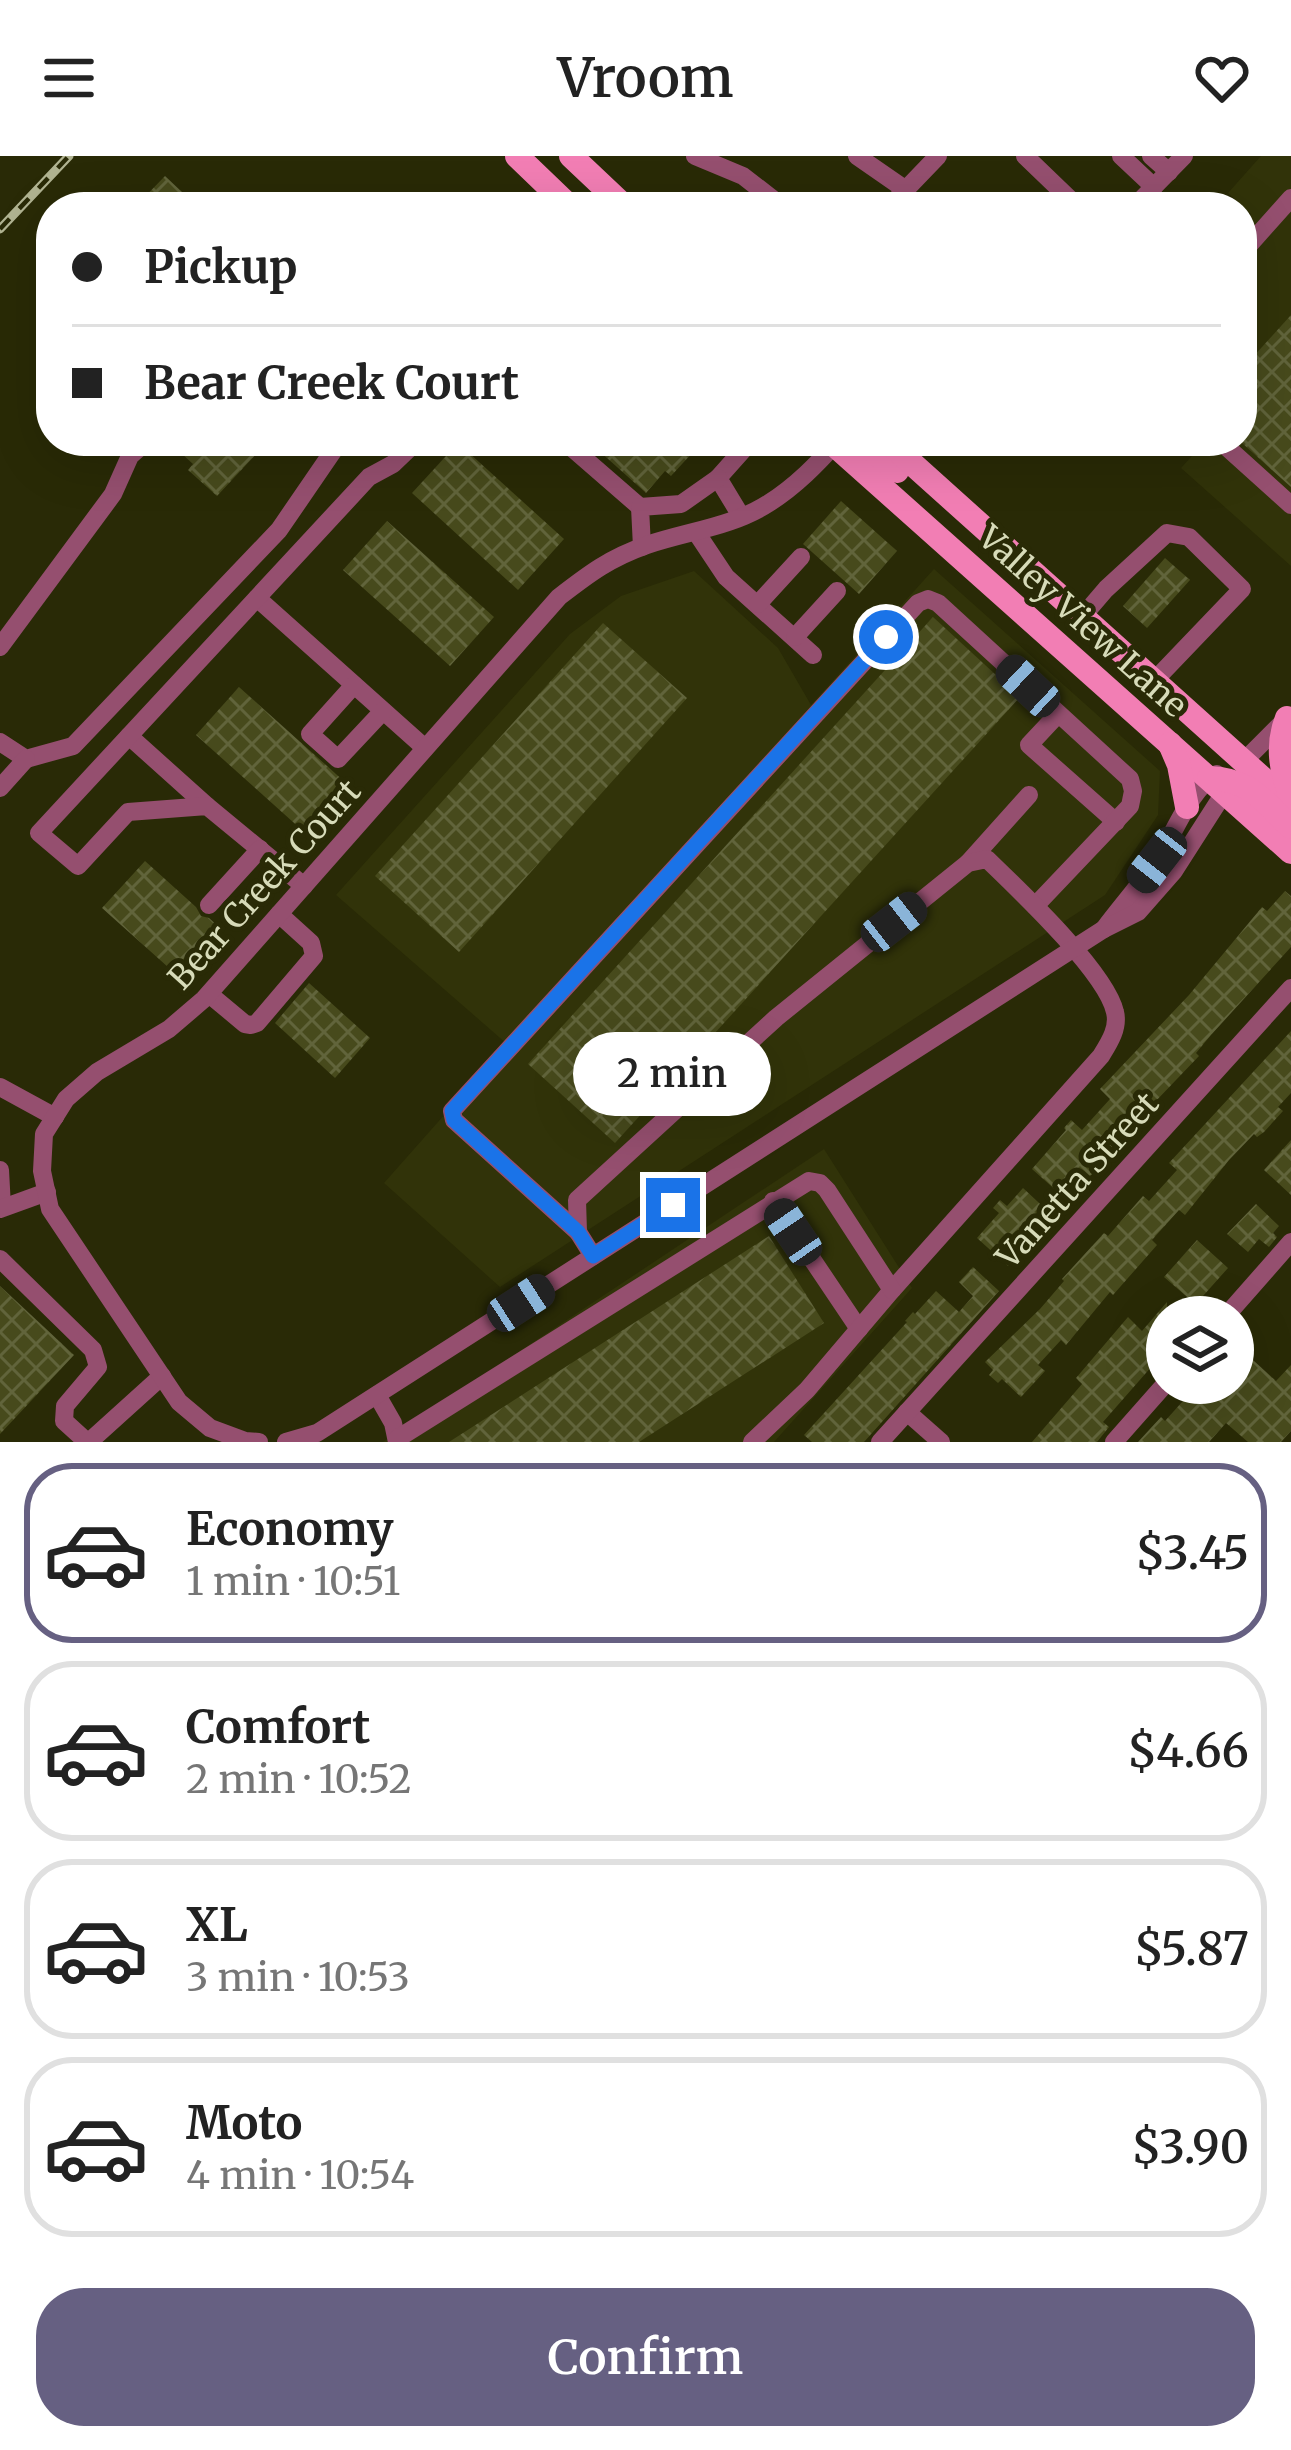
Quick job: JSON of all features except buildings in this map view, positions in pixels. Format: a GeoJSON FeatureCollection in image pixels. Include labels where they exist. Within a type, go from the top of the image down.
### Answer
{"type":"FeatureCollection","features":[{"type":"Feature","properties":{"kind":"main road"},"geometry":{"type":"LineString","coordinates":[[517,156],[548,192]]}},
{"type":"Feature","properties":{"kind":"main road"},"geometry":{"type":"LineString","coordinates":[[563,192],[580,159],[612,192]]}},
{"type":"Feature","properties":{"kind":"main road","name":"Valley View Lane"},"geometry":{"type":"LineString","coordinates":[[852,456],[1169,742],[1228,778],[1291,801]]}},
{"type":"Feature","properties":{"kind":"main road"},"geometry":{"type":"LineString","coordinates":[[879,456],[971,538],[1014,556]]}},
{"type":"Feature","properties":{"kind":"main road","name":"Valley View Lane"},"geometry":{"type":"LineString","coordinates":[[904,456],[1154,682],[1291,852]]}},
{"type":"Feature","properties":{"kind":"main road"},"geometry":{"type":"LineString","coordinates":[[1289,716],[1279,749],[1291,801]]}},
{"type":"Feature","properties":{"kind":"main road"},"geometry":{"type":"LineString","coordinates":[[1169,742],[1187,807]]}},
{"type":"Feature","properties":{"kind":"main road"},"geometry":{"type":"LineString","coordinates":[[1228,778],[1254,792],[1291,827]]}},
{"type":"Feature","properties":{"kind":"street"},"geometry":{"type":"LineString","coordinates":[[695,156],[743,176],[764,192]]}},
{"type":"Feature","properties":{"kind":"street"},"geometry":{"type":"LineString","coordinates":[[857,156],[906,190],[938,156]]}},
{"type":"Feature","properties":{"kind":"street"},"geometry":{"type":"LineString","coordinates":[[1025,156],[1062,192]]}},
{"type":"Feature","properties":{"kind":"street"},"geometry":{"type":"LineString","coordinates":[[1121,156],[1162,180]]}},
{"type":"Feature","properties":{"kind":"street"},"geometry":{"type":"LineString","coordinates":[[1151,156],[1162,180]]}},
{"type":"Feature","properties":{"kind":"street"},"geometry":{"type":"LineString","coordinates":[[1150,192],[1184,156]]}},
{"type":"Feature","properties":{"kind":"street"},"geometry":{"type":"LineString","coordinates":[[1257,236],[1291,198]]}},
{"type":"Feature","properties":{"kind":"street"},"geometry":{"type":"LineString","coordinates":[[0,647],[113,494],[125,456]]}},
{"type":"Feature","properties":{"kind":"street"},"geometry":{"type":"LineString","coordinates":[[0,788],[26,758],[73,746],[279,530],[330,456]]}},
{"type":"Feature","properties":{"kind":"street"},"geometry":{"type":"LineString","coordinates":[[207,806],[128,812],[79,866],[39,833],[369,477],[401,456]]}},
{"type":"Feature","properties":{"kind":"street"},"geometry":{"type":"LineString","coordinates":[[581,456],[640,507],[682,504],[718,478],[738,456]]}},
{"type":"Feature","properties":{"kind":"street","name":"Bear Creek Court"},"geometry":{"type":"LineString","coordinates":[[259,1442],[245,1442],[210,1428],[179,1402],[50,1209],[42,1171],[44,1134],[66,1099],[97,1072],[169,1029],[209,994],[559,597],[605,561],[766,505],[804,478],[824,456]]}},
{"type":"Feature","properties":{"kind":"street"},"geometry":{"type":"LineString","coordinates":[[1237,456],[1291,505]]}},
{"type":"Feature","properties":{"kind":"street"},"geometry":{"type":"LineString","coordinates":[[718,478],[741,516]]}},
{"type":"Feature","properties":{"kind":"street"},"geometry":{"type":"LineString","coordinates":[[640,507],[642,547]]}},
{"type":"Feature","properties":{"kind":"street"},"geometry":{"type":"LineString","coordinates":[[696,532],[718,567],[814,655]]}},
{"type":"Feature","properties":{"kind":"street"},"geometry":{"type":"LineString","coordinates":[[1082,617],[1167,532],[1189,537],[1242,589],[1154,682]]}},
{"type":"Feature","properties":{"kind":"street"},"geometry":{"type":"LineString","coordinates":[[758,604],[801,557]]}},
{"type":"Feature","properties":{"kind":"street"},"geometry":{"type":"LineString","coordinates":[[795,638],[837,591]]}},
{"type":"Feature","properties":{"kind":"street"},"geometry":{"type":"LineString","coordinates":[[257,598],[425,748]]}},
{"type":"Feature","properties":{"kind":"street"},"geometry":{"type":"LineString","coordinates":[[593,1256],[578,1232],[454,1120],[452,1111],[917,603],[928,598],[1130,779],[1130,806],[1035,906]]}},
{"type":"Feature","properties":{"kind":"street"},"geometry":{"type":"LineString","coordinates":[[354,685],[310,734],[338,759],[383,711]]}},
{"type":"Feature","properties":{"kind":"street"},"geometry":{"type":"LineString","coordinates":[[1058,714],[1029,745],[1116,822]]}},
{"type":"Feature","properties":{"kind":"street"},"geometry":{"type":"LineString","coordinates":[[1104,929],[1157,860],[1187,807],[1228,778],[1289,716]]}},
{"type":"Feature","properties":{"kind":"street"},"geometry":{"type":"LineString","coordinates":[[129,736],[304,886]]}},
{"type":"Feature","properties":{"kind":"street"},"geometry":{"type":"LineString","coordinates":[[0,742],[26,758]]}},
{"type":"Feature","properties":{"kind":"street"},"geometry":{"type":"LineString","coordinates":[[286,1442],[317,1433],[1104,929],[1138,912],[1174,871],[1228,778]]}},
{"type":"Feature","properties":{"kind":"street"},"geometry":{"type":"LineString","coordinates":[[578,1232],[577,1200],[609,1168],[776,1018],[968,863],[1029,795]]}},
{"type":"Feature","properties":{"kind":"street"},"geometry":{"type":"LineString","coordinates":[[209,905],[260,850]]}},
{"type":"Feature","properties":{"kind":"street"},"geometry":{"type":"LineString","coordinates":[[752,1442],[807,1390],[1101,1057],[1113,1036],[1116,1015],[1104,988],[1073,949],[987,859],[968,863]]}},
{"type":"Feature","properties":{"kind":"street"},"geometry":{"type":"LineString","coordinates":[[209,994],[245,1024],[257,1023],[314,956],[311,944],[279,914]]}},
{"type":"Feature","properties":{"kind":"street","name":"Vanetta Street"},"geometry":{"type":"LineString","coordinates":[[880,1442],[1291,988]]}},
{"type":"Feature","properties":{"kind":"street"},"geometry":{"type":"LineString","coordinates":[[0,1087],[55,1118]]}},
{"type":"Feature","properties":{"kind":"street"},"geometry":{"type":"LineString","coordinates":[[0,1170],[1,1207],[47,1192]]}},
{"type":"Feature","properties":{"kind":"street"},"geometry":{"type":"LineString","coordinates":[[377,1395],[397,1440],[809,1181],[820,1183],[892,1290]]}},
{"type":"Feature","properties":{"kind":"street"},"geometry":{"type":"LineString","coordinates":[[773,1201],[859,1329]]}},
{"type":"Feature","properties":{"kind":"street"},"geometry":{"type":"LineString","coordinates":[[1243,1296],[1291,1242]]}},
{"type":"Feature","properties":{"kind":"street"},"geometry":{"type":"LineString","coordinates":[[0,1259],[93,1350],[98,1367],[65,1406],[64,1421],[88,1442],[162,1376]]}},
{"type":"Feature","properties":{"kind":"street"},"geometry":{"type":"LineString","coordinates":[[1114,1442],[1148,1404]]}},
{"type":"Feature","properties":{"kind":"street"},"geometry":{"type":"LineString","coordinates":[[907,1412],[941,1442]]}},
{"type":"Feature","properties":{"kind":"shaded area"},"geometry":{"type":"Polygon","coordinates":[[[1261,156],[1291,156],[1291,566],[1181,468],[1192,456],[1257,456],[1257,192],[1229,192],[1261,156]]]}},
{"type":"Feature","properties":{"kind":"shaded area"},"geometry":{"type":"Polygon","coordinates":[[[934,569],[1160,771],[1158,815],[1105,895],[500,1287],[384,1183],[507,1044],[336,895],[570,634],[621,596],[694,571],[778,648],[811,705],[934,569]]]}},
{"type":"Feature","properties":{"kind":"shaded area"},"geometry":{"type":"Polygon","coordinates":[[[824,1149],[912,1288],[774,1442],[383,1442],[824,1149]]]}},
{"type":"Feature","properties":{"kind":"railway"},"geometry":{"type":"LineString","coordinates":[[0,229],[69,156]]}},
{"type":"Feature","properties":{"kind":"route"},"geometry":{"type":"LineString","coordinates":[[673,1205],[593,1256],[578,1232],[454,1120],[452,1111],[886,637]]}}]}
